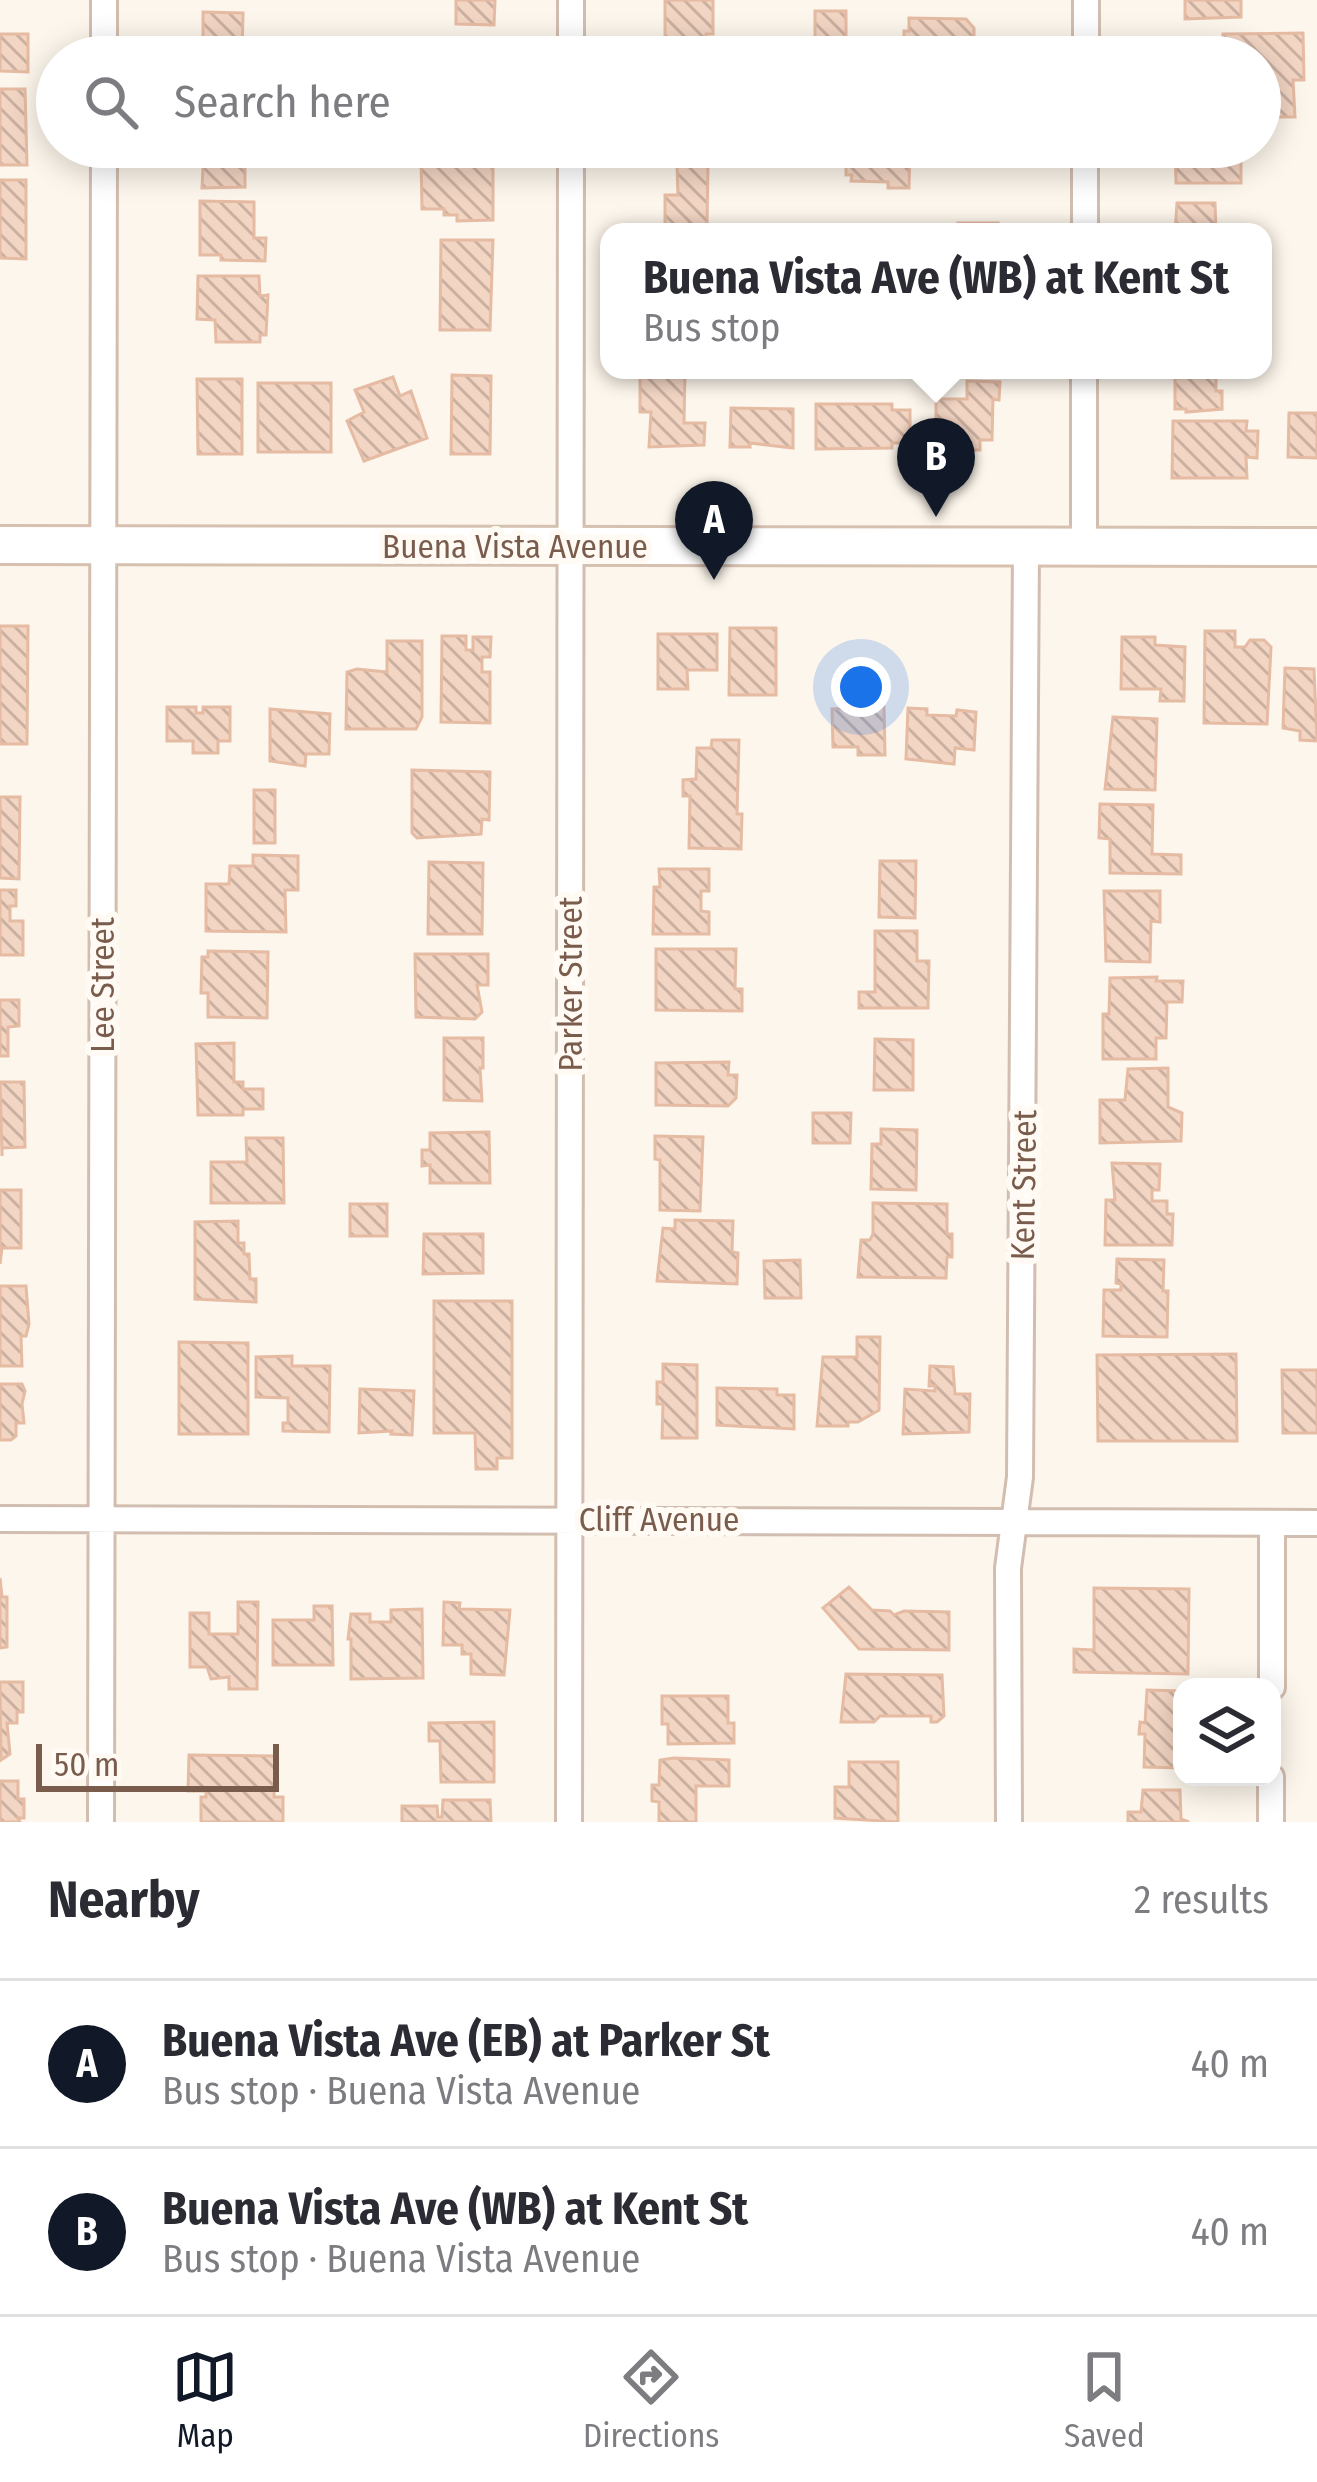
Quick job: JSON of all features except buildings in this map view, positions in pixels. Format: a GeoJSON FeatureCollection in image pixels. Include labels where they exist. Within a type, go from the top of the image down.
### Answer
{"type":"FeatureCollection","features":[{"type":"Feature","properties":{"kind":"street"},"geometry":{"type":"LineString","coordinates":[[104,0],[104,36]]}},
{"type":"Feature","properties":{"kind":"street"},"geometry":{"type":"LineString","coordinates":[[571,36],[572,0]]}},
{"type":"Feature","properties":{"kind":"street"},"geometry":{"type":"LineString","coordinates":[[1086,0],[1086,36]]}},
{"type":"Feature","properties":{"kind":"street","name":"Lee Street"},"geometry":{"type":"LineString","coordinates":[[101,1822],[104,168]]}},
{"type":"Feature","properties":{"kind":"street","name":"Parker Street"},"geometry":{"type":"LineString","coordinates":[[569,1822],[571,168]]}},
{"type":"Feature","properties":{"kind":"street"},"geometry":{"type":"LineString","coordinates":[[1085,168],[1085,223]]}},
{"type":"Feature","properties":{"kind":"street"},"geometry":{"type":"LineString","coordinates":[[1084,379],[1084,546]]}},
{"type":"Feature","properties":{"kind":"street","name":"Buena Vista Avenue"},"geometry":{"type":"LineString","coordinates":[[0,545],[1317,547]]}},
{"type":"Feature","properties":{"kind":"street","name":"Kent Street"},"geometry":{"type":"LineString","coordinates":[[1009,1822],[1008,1568],[1021,1430],[1027,548]]}},
{"type":"Feature","properties":{"kind":"street","name":"Cliff Avenue"},"geometry":{"type":"LineString","coordinates":[[0,1519],[1317,1522]]}},
{"type":"Feature","properties":{"kind":"street"},"geometry":{"type":"LineString","coordinates":[[1272,1678],[1273,1523]]}},
{"type":"Feature","properties":{"kind":"street"},"geometry":{"type":"LineString","coordinates":[[1271,1786],[1271,1822]]}},
{"type":"Feature","properties":{"kind":"place","name":"Buena Vista Ave (WB) at Kent St"},"geometry":{"type":"Point","coordinates":[936,517]}},
{"type":"Feature","properties":{"kind":"place","name":"Buena Vista Ave (EB) at Parker St"},"geometry":{"type":"Point","coordinates":[714,580]}}]}
